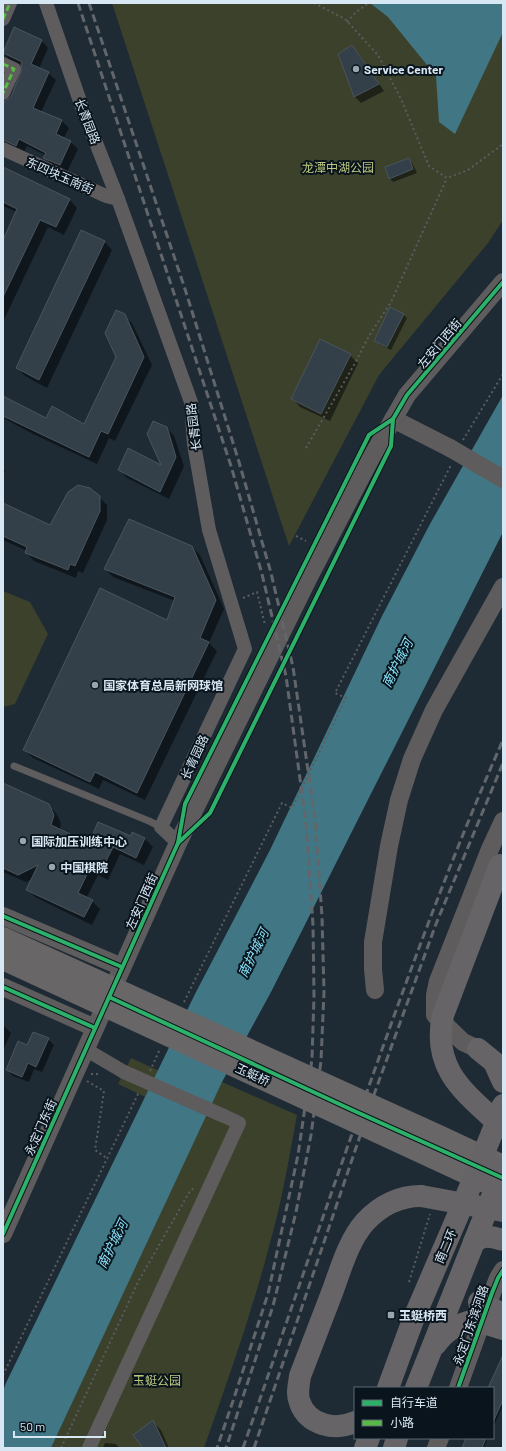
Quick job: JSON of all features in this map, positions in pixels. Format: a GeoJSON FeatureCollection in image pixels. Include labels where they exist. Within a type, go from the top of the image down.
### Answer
{"type":"FeatureCollection","features":[{"type":"Feature","properties":{"kind":"highway"},"geometry":{"type":"LineString","coordinates":[[498,1130],[455,1081],[447,1069],[442,1054],[440,1027],[445,1009],[501,862]]}},
{"type":"Feature","properties":{"kind":"highway"},"geometry":{"type":"LineString","coordinates":[[478,1049],[503,1048]]}},
{"type":"Feature","properties":{"kind":"highway"},"geometry":{"type":"LineString","coordinates":[[478,1049],[494,1062],[503,1082]]}},
{"type":"Feature","properties":{"kind":"highway","name":"南二环"},"geometry":{"type":"LineString","coordinates":[[388,1387],[413,1320],[468,1192],[498,1130],[503,1105]]}},
{"type":"Feature","properties":{"kind":"highway"},"geometry":{"type":"LineString","coordinates":[[416,1387],[429,1352],[471,1250],[495,1206],[503,1167]]}},
{"type":"Feature","properties":{"kind":"highway"},"geometry":{"type":"LineString","coordinates":[[354,1422],[338,1427],[326,1426],[314,1420],[305,1413],[299,1403],[297,1390],[300,1376],[343,1264],[357,1234],[365,1222],[385,1205],[398,1199],[411,1196],[426,1202],[495,1206]]}},
{"type":"Feature","properties":{"kind":"highway"},"geometry":{"type":"LineString","coordinates":[[495,1206],[484,1225],[486,1229],[503,1240]]}},
{"type":"Feature","properties":{"kind":"highway"},"geometry":{"type":"LineString","coordinates":[[503,1240],[490,1236],[483,1236],[471,1250],[466,1276],[476,1311],[503,1328]]}},
{"type":"Feature","properties":{"kind":"highway"},"geometry":{"type":"LineString","coordinates":[[429,1352],[442,1335],[476,1311],[503,1314]]}},
{"type":"Feature","properties":{"kind":"main road","name":"玉蜓桥"},"geometry":{"type":"LineString","coordinates":[[3,938],[439,1136],[503,1167]]}},
{"type":"Feature","properties":{"kind":"main road","name":"玉蜓桥"},"geometry":{"type":"LineString","coordinates":[[3,959],[495,1206]]}},
{"type":"Feature","properties":{"kind":"street"},"geometry":{"type":"LineString","coordinates":[[3,19],[10,3]]}},
{"type":"Feature","properties":{"kind":"street","name":"长青园路"},"geometry":{"type":"LineString","coordinates":[[46,3],[82,107],[118,199],[191,402],[194,444],[209,530],[244,649],[161,827]]}},
{"type":"Feature","properties":{"kind":"street"},"geometry":{"type":"LineString","coordinates":[[3,64],[14,69],[3,93]]}},
{"type":"Feature","properties":{"kind":"street","name":"东四块玉南街"},"geometry":{"type":"LineString","coordinates":[[3,149],[106,196],[118,199]]}},
{"type":"Feature","properties":{"kind":"street","name":"左安门西街"},"geometry":{"type":"LineString","coordinates":[[109,996],[178,843],[309,577],[371,458],[407,396],[503,282]]}},
{"type":"Feature","properties":{"kind":"street"},"geometry":{"type":"LineString","coordinates":[[393,419],[455,451],[503,479]]}},
{"type":"Feature","properties":{"kind":"street"},"geometry":{"type":"LineString","coordinates":[[375,990],[373,942],[389,846],[399,800],[412,759],[434,710],[503,587]]}},
{"type":"Feature","properties":{"kind":"street"},"geometry":{"type":"LineString","coordinates":[[478,1049],[463,1042],[435,1015],[435,995],[438,981],[490,849],[503,821]]}},
{"type":"Feature","properties":{"kind":"street"},"geometry":{"type":"LineString","coordinates":[[161,827],[178,843]]}},
{"type":"Feature","properties":{"kind":"street"},"geometry":{"type":"LineString","coordinates":[[3,916],[122,967]]}},
{"type":"Feature","properties":{"kind":"street"},"geometry":{"type":"LineString","coordinates":[[49,1008],[76,947]]}},
{"type":"Feature","properties":{"kind":"street"},"geometry":{"type":"LineString","coordinates":[[3,987],[95,1028]]}},
{"type":"Feature","properties":{"kind":"street"},"geometry":{"type":"LineString","coordinates":[[109,996],[343,1106],[503,1178]]}},
{"type":"Feature","properties":{"kind":"street","name":"永定门东街"},"geometry":{"type":"LineString","coordinates":[[3,1234],[109,996]]}},
{"type":"Feature","properties":{"kind":"street"},"geometry":{"type":"LineString","coordinates":[[85,1049],[124,1072],[239,1123],[89,1448]]}},
{"type":"Feature","properties":{"kind":"street","name":"永定门东滨河路"},"geometry":{"type":"LineString","coordinates":[[458,1387],[492,1293],[503,1270]]}},
{"type":"Feature","properties":{"kind":"lane"},"geometry":{"type":"LineString","coordinates":[[14,766],[161,827]]}},
{"type":"Feature","properties":{"kind":"path"},"geometry":{"type":"LineString","coordinates":[[314,3],[347,22],[378,55],[401,99],[429,166],[447,178]]}},
{"type":"Feature","properties":{"kind":"path"},"geometry":{"type":"LineString","coordinates":[[347,22],[356,12],[369,3]]}},
{"type":"Feature","properties":{"kind":"path"},"geometry":{"type":"LineString","coordinates":[[306,448],[369,336],[391,302],[447,178],[468,170],[503,144]]}},
{"type":"Feature","properties":{"kind":"path"},"geometry":{"type":"LineString","coordinates":[[181,1008],[282,803],[292,808],[346,698],[335,693],[455,451],[503,374]]}},
{"type":"Feature","properties":{"kind":"path"},"geometry":{"type":"LineString","coordinates":[[296,536],[306,541]]}},
{"type":"Feature","properties":{"kind":"path"},"geometry":{"type":"LineString","coordinates":[[239,599],[257,592],[265,625]]}},
{"type":"Feature","properties":{"kind":"path"},"geometry":{"type":"LineString","coordinates":[[147,1077],[160,1049]]}},
{"type":"Feature","properties":{"kind":"path"},"geometry":{"type":"LineString","coordinates":[[86,1074],[88,1082],[104,1091],[95,1150],[108,1159]]}},
{"type":"Feature","properties":{"kind":"path"},"geometry":{"type":"LineString","coordinates":[[3,1375],[140,1091]]}},
{"type":"Feature","properties":{"kind":"path"},"geometry":{"type":"LineString","coordinates":[[61,1448],[138,1282],[190,1191],[206,1179],[212,1181]]}},
{"type":"Feature","properties":{"kind":"path"},"geometry":{"type":"LineString","coordinates":[[409,1282],[426,1202]]}},
{"type":"Feature","properties":{"kind":"green space","name":"龙潭中湖公园"},"geometry":{"type":"Polygon","coordinates":[[[112,3],[503,3],[503,220],[488,243],[379,375],[289,546],[112,3]]]}},
{"type":"Feature","properties":{"kind":"green space"},"geometry":{"type":"Polygon","coordinates":[[[3,591],[30,602],[48,634],[15,704],[3,707],[3,591]]]}},
{"type":"Feature","properties":{"kind":"green space","name":"玉蜓公园"},"geometry":{"type":"Polygon","coordinates":[[[131,1058],[215,1096],[222,1082],[297,1115],[285,1179],[263,1269],[248,1320],[204,1448],[51,1448],[202,1124],[118,1084],[131,1058]]]}},
{"type":"Feature","properties":{"kind":"water"},"geometry":{"type":"Polygon","coordinates":[[[370,3],[503,3],[503,32],[455,134],[439,122],[436,76],[388,17],[370,3]]]}},
{"type":"Feature","properties":{"kind":"water","name":"南护城河"},"geometry":{"type":"Polygon","coordinates":[[[503,395],[503,532],[271,992],[222,1082],[51,1448],[3,1448],[3,1391],[6,1383],[195,994],[270,850],[382,616],[430,524],[503,395]]]}},
{"type":"Feature","properties":{"kind":"building"},"geometry":{"type":"Polygon","coordinates":[[[14,27],[42,40],[31,64],[49,72],[33,108],[62,120],[56,134],[71,141],[60,165],[43,158],[46,153],[19,139],[16,146],[3,140],[3,105],[5,101],[11,97],[22,69],[22,62],[3,53],[14,27]]]}},
{"type":"Feature","properties":{"kind":"building","name":"Service Center"},"geometry":{"type":"Polygon","coordinates":[[[352,45],[379,84],[354,97],[338,54],[352,45]]]}},
{"type":"Feature","properties":{"kind":"building"},"geometry":{"type":"Polygon","coordinates":[[[409,158],[413,169],[389,179],[385,167],[409,158]]]}},
{"type":"Feature","properties":{"kind":"building"},"geometry":{"type":"Polygon","coordinates":[[[3,167],[70,199],[56,227],[40,220],[3,297],[3,240],[17,209],[3,202],[3,167]]]}},
{"type":"Feature","properties":{"kind":"building"},"geometry":{"type":"Polygon","coordinates":[[[81,230],[105,241],[39,380],[16,368],[81,230]]]}},
{"type":"Feature","properties":{"kind":"building"},"geometry":{"type":"Polygon","coordinates":[[[390,307],[404,314],[387,347],[374,341],[390,307]]]}},
{"type":"Feature","properties":{"kind":"building"},"geometry":{"type":"Polygon","coordinates":[[[116,310],[125,314],[144,357],[108,434],[101,431],[89,457],[3,416],[3,396],[46,418],[52,406],[84,424],[116,357],[105,333],[116,310]]]}},
{"type":"Feature","properties":{"kind":"building"},"geometry":{"type":"Polygon","coordinates":[[[320,339],[351,354],[321,414],[291,399],[320,339]]]}},
{"type":"Feature","properties":{"kind":"building"},"geometry":{"type":"Polygon","coordinates":[[[153,421],[167,427],[176,457],[160,492],[118,470],[128,448],[161,465],[147,434],[153,421]]]}},
{"type":"Feature","properties":{"kind":"building"},"geometry":{"type":"Polygon","coordinates":[[[78,485],[90,488],[100,496],[100,511],[75,566],[70,564],[68,570],[25,553],[27,547],[3,536],[3,503],[50,525],[68,492],[78,485]]]}},
{"type":"Feature","properties":{"kind":"building"},"geometry":{"type":"Polygon","coordinates":[[[129,519],[192,546],[216,600],[200,638],[209,642],[137,793],[95,772],[90,782],[23,750],[100,588],[167,620],[175,597],[104,569],[129,519]]]}},
{"type":"Feature","properties":{"kind":"building"},"geometry":{"type":"Polygon","coordinates":[[[3,783],[49,804],[54,815],[51,825],[89,843],[98,822],[131,836],[132,832],[145,838],[136,858],[113,847],[100,873],[90,868],[78,893],[93,900],[84,917],[26,890],[38,865],[18,875],[3,868],[3,783]]]}},
{"type":"Feature","properties":{"kind":"building"},"geometry":{"type":"Polygon","coordinates":[[[33,1032],[49,1038],[36,1067],[28,1063],[22,1077],[6,1070],[18,1041],[27,1045],[33,1032]]]}},
{"type":"Feature","properties":{"kind":"building"},"geometry":{"type":"Polygon","coordinates":[[[503,1355],[503,1400],[494,1420],[494,1387],[488,1387],[503,1355]]]}},
{"type":"Feature","properties":{"kind":"building"},"geometry":{"type":"Polygon","coordinates":[[[153,1420],[166,1448],[143,1448],[133,1435],[153,1420]]]}},
{"type":"Feature","properties":{"kind":"building"},"geometry":{"type":"Polygon","coordinates":[[[466,1439],[486,1439],[482,1448],[462,1448],[466,1439]]]}},
{"type":"Feature","properties":{"kind":"railway"},"geometry":{"type":"LineString","coordinates":[[78,3],[231,466],[262,574],[286,676],[306,823],[313,925],[314,996],[312,1059],[298,1155],[268,1294],[217,1448]]}},
{"type":"Feature","properties":{"kind":"railway"},"geometry":{"type":"LineString","coordinates":[[89,3],[185,289],[239,462],[271,573],[293,667],[315,819],[322,916],[324,992],[321,1061],[311,1135],[296,1212],[273,1306],[226,1448]]}},
{"type":"Feature","properties":{"kind":"railway"},"geometry":{"type":"LineString","coordinates":[[243,1448],[400,999],[449,869],[503,740]]}},
{"type":"Feature","properties":{"kind":"railway"},"geometry":{"type":"LineString","coordinates":[[254,1448],[376,1089],[436,924],[503,763]]}},
{"type":"Feature","properties":{"kind":"marked path"},"geometry":{"type":"LineString","coordinates":[[3,19],[10,3]]}},
{"type":"Feature","properties":{"kind":"marked path"},"geometry":{"type":"LineString","coordinates":[[3,64],[14,69],[3,93]]}},
{"type":"Feature","properties":{"kind":"cycle path"},"geometry":{"type":"LineString","coordinates":[[178,843],[210,813],[391,446],[393,419],[407,395],[503,282]]}},
{"type":"Feature","properties":{"kind":"cycle path"},"geometry":{"type":"LineString","coordinates":[[3,1234],[178,843],[185,804],[369,435],[393,419]]}},
{"type":"Feature","properties":{"kind":"cycle path"},"geometry":{"type":"LineString","coordinates":[[3,916],[122,967]]}},
{"type":"Feature","properties":{"kind":"cycle path"},"geometry":{"type":"LineString","coordinates":[[3,987],[95,1028]]}},
{"type":"Feature","properties":{"kind":"cycle path"},"geometry":{"type":"LineString","coordinates":[[109,997],[503,1178]]}},
{"type":"Feature","properties":{"kind":"cycle path"},"geometry":{"type":"LineString","coordinates":[[458,1387],[492,1293],[503,1270]]}},
{"type":"Feature","properties":{"kind":"place","name":"Service Center"},"geometry":{"type":"Point","coordinates":[356,69]}},
{"type":"Feature","properties":{"kind":"place","name":"国家体育总局新网球馆"},"geometry":{"type":"Point","coordinates":[95,685]}},
{"type":"Feature","properties":{"kind":"place","name":"国际加压训练中心"},"geometry":{"type":"Point","coordinates":[23,841]}},
{"type":"Feature","properties":{"kind":"place","name":"中国棋院"},"geometry":{"type":"Point","coordinates":[52,867]}},
{"type":"Feature","properties":{"kind":"place","name":"玉蜓桥西"},"geometry":{"type":"Point","coordinates":[391,1315]}}]}
